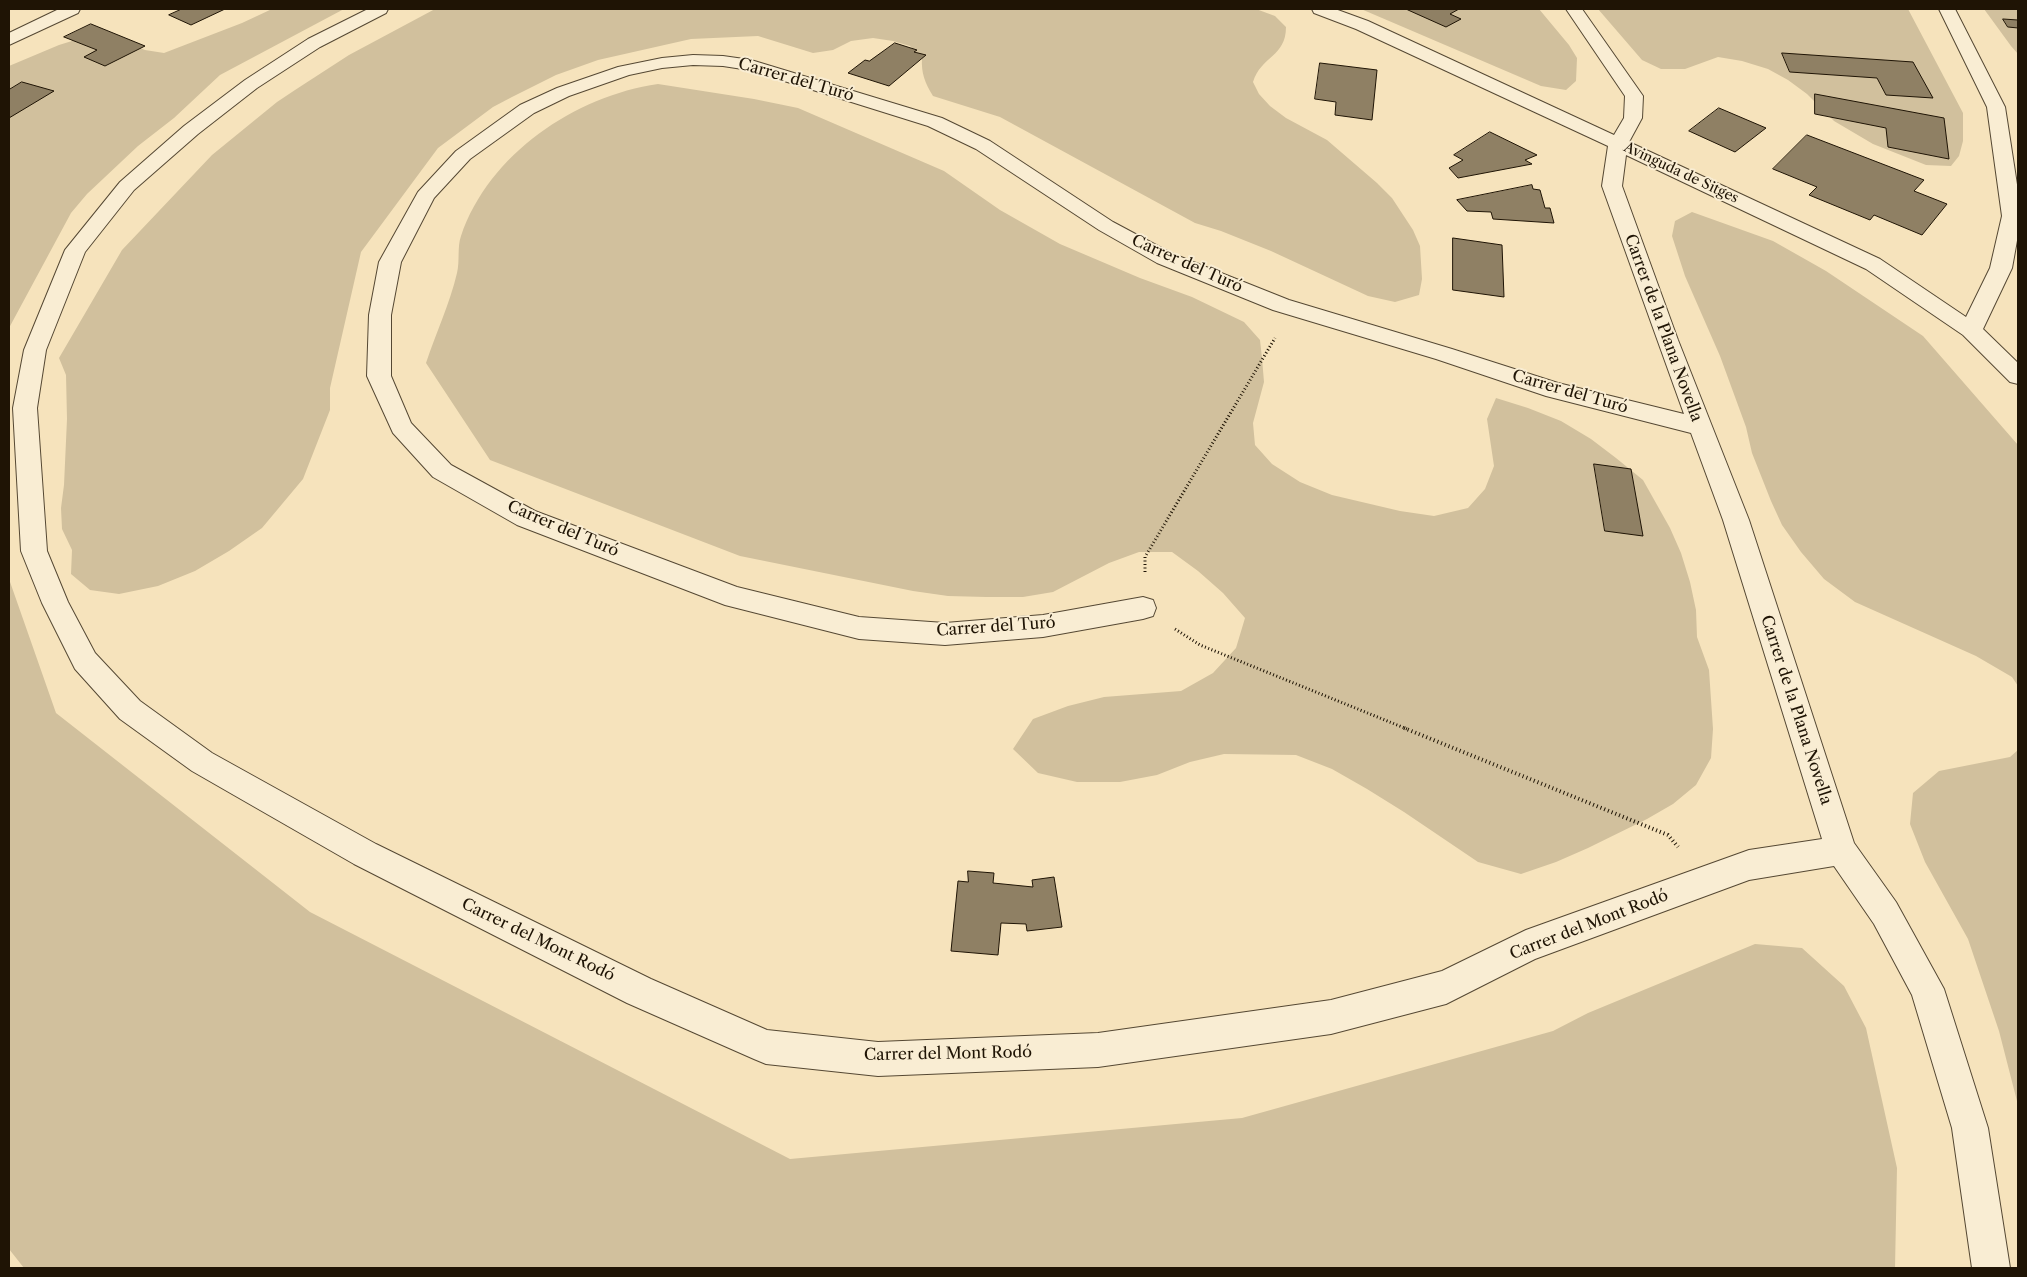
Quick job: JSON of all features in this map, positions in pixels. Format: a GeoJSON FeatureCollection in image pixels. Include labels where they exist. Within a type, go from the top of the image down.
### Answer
{"type":"FeatureCollection","features":[{"type":"Feature","properties":{"kind":"street"},"geometry":{"type":"LineString","coordinates":[[9,40],[72,9]]}},
{"type":"Feature","properties":{"kind":"street","name":"Carrer del Mont Rodó"},"geometry":{"type":"LineString","coordinates":[[380,9],[314,43],[251,84],[190,130],[126,186],[75,250],[35,350],[25,408],[34,551],[55,603],[85,661],[130,710],[202,762],[374,858],[639,991],[766,1047],[878,1059],[1098,1050],[1331,1017],[1446,986],[1526,946],[1749,865],[1841,850]]}},
{"type":"Feature","properties":{"kind":"street","name":"Avinguda de Sitges"},"geometry":{"type":"LineString","coordinates":[[1320,9],[1362,25],[1873,264],[1971,330],[2018,376]]}},
{"type":"Feature","properties":{"kind":"street"},"geometry":{"type":"LineString","coordinates":[[1574,9],[1634,96],[1633,118],[1618,144]]}},
{"type":"Feature","properties":{"kind":"street"},"geometry":{"type":"LineString","coordinates":[[1947,9],[1996,108],[2012,216],[2001,268],[1971,330]]}},
{"type":"Feature","properties":{"kind":"street","name":"Carrer del Turó"},"geometry":{"type":"LineString","coordinates":[[1143,608],[1043,626],[944,634],[859,628],[734,597],[526,518],[442,471],[400,427],[379,376],[380,314],[390,262],[425,196],[463,155],[527,109],[563,92],[624,71],[662,63],[693,60],[723,61],[751,65],[935,122],[983,145],[1106,226],[1164,258],[1293,308],[1554,390],[1700,427]]}},
{"type":"Feature","properties":{"kind":"street","name":"Carrer de la Plana Novella"},"geometry":{"type":"LineString","coordinates":[[1618,144],[1612,186],[1736,520],[1841,850],[1885,913],[1927,989],[1970,1128],[1991,1268]]}},
{"type":"Feature","properties":{"kind":"path"},"geometry":{"type":"LineString","coordinates":[[1145,557],[1293,308]]}},
{"type":"Feature","properties":{"kind":"path"},"geometry":{"type":"LineString","coordinates":[[1200,645],[1668,835]]}},
{"type":"Feature","properties":{"kind":"shaded area"},"geometry":{"type":"Polygon","coordinates":[[[272,9],[344,9],[220,75],[174,118],[138,146],[87,194],[71,213],[9,328],[9,66],[59,45],[88,36],[128,43],[145,50],[164,53],[242,23],[272,9]]]}},
{"type":"Feature","properties":{"kind":"shaded area"},"geometry":{"type":"Polygon","coordinates":[[[435,9],[1256,9],[1275,16],[1286,27],[1282,45],[1257,73],[1253,82],[1259,94],[1270,106],[1286,118],[1327,140],[1392,198],[1413,230],[1420,246],[1422,279],[1419,295],[1395,302],[1368,296],[1271,251],[1195,223],[1000,117],[933,96],[924,78],[922,58],[910,46],[873,38],[851,41],[833,50],[813,53],[758,36],[691,39],[598,60],[556,75],[493,107],[438,148],[361,252],[330,388],[330,410],[303,479],[262,528],[229,551],[195,571],[158,586],[119,594],[90,590],[71,574],[72,550],[62,529],[61,508],[67,419],[66,375],[59,358],[122,250],[212,155],[277,102],[349,55],[435,9]]]}},
{"type":"Feature","properties":{"kind":"shaded area"},"geometry":{"type":"Polygon","coordinates":[[[1361,9],[1539,9],[1569,45],[1577,58],[1576,81],[1566,90],[1541,86],[1361,9]]]}},
{"type":"Feature","properties":{"kind":"shaded area"},"geometry":{"type":"Polygon","coordinates":[[[1598,9],[1908,9],[1963,113],[1963,141],[1959,156],[1951,166],[1926,165],[1873,144],[1834,121],[1807,94],[1788,80],[1768,69],[1742,61],[1718,57],[1685,69],[1661,69],[1642,60],[1598,9]]]}},
{"type":"Feature","properties":{"kind":"shaded area"},"geometry":{"type":"Polygon","coordinates":[[[1984,9],[2018,9],[2018,54],[2011,46],[1984,9]]]}},
{"type":"Feature","properties":{"kind":"shaded area"},"geometry":{"type":"Polygon","coordinates":[[[658,84],[798,108],[944,171],[1000,210],[1060,244],[1140,278],[1192,297],[1244,322],[1260,340],[1262,358],[1264,382],[1253,423],[1255,445],[1272,464],[1300,482],[1332,495],[1400,511],[1434,516],[1468,508],[1485,489],[1494,466],[1487,419],[1496,398],[1561,421],[1591,439],[1643,480],[1670,528],[1681,553],[1690,582],[1696,610],[1697,637],[1709,670],[1713,729],[1711,758],[1696,785],[1673,804],[1647,819],[1556,862],[1521,874],[1478,862],[1367,789],[1332,769],[1296,755],[1224,754],[1190,762],[1157,775],[1120,782],[1077,782],[1038,773],[1013,749],[1033,719],[1068,706],[1104,697],[1181,691],[1213,673],[1236,648],[1245,618],[1223,593],[1172,552],[1139,552],[1109,563],[1053,592],[1023,597],[948,596],[913,591],[740,556],[490,460],[426,363],[447,307],[458,268],[461,236],[474,206],[492,179],[514,155],[539,134],[567,116],[596,101],[658,84]]]}},
{"type":"Feature","properties":{"kind":"shaded area"},"geometry":{"type":"Polygon","coordinates":[[[1692,212],[1773,241],[1826,271],[1923,336],[2018,445],[2018,686],[2012,677],[1976,656],[1855,602],[1824,579],[1801,552],[1782,525],[1752,453],[1746,427],[1720,356],[1685,276],[1672,236],[1675,221],[1692,212]]]}},
{"type":"Feature","properties":{"kind":"shaded area"},"geometry":{"type":"Polygon","coordinates":[[[9,579],[56,713],[310,912],[790,1159],[1242,1118],[1553,1031],[1588,1013],[1755,944],[1802,948],[1844,986],[1866,1028],[1897,1168],[1895,1268],[24,1268],[9,1249],[9,579]]]}},
{"type":"Feature","properties":{"kind":"shaded area"},"geometry":{"type":"Polygon","coordinates":[[[2018,750],[2018,1105],[1999,1031],[1968,939],[1925,862],[1910,824],[1913,793],[1939,771],[2010,757],[2018,750]]]}},
{"type":"Feature","properties":{"kind":"building"},"geometry":{"type":"Polygon","coordinates":[[[182,9],[225,9],[191,25],[169,15],[182,9]]]}},
{"type":"Feature","properties":{"kind":"building"},"geometry":{"type":"Polygon","coordinates":[[[1459,9],[1450,14],[1461,19],[1446,27],[1408,10],[1459,9]]]}},
{"type":"Feature","properties":{"kind":"building"},"geometry":{"type":"Polygon","coordinates":[[[2003,19],[2018,20],[2018,28],[2008,27],[2003,19]]]}},
{"type":"Feature","properties":{"kind":"building"},"geometry":{"type":"Polygon","coordinates":[[[91,24],[145,46],[105,66],[84,57],[97,50],[64,37],[91,24]]]}},
{"type":"Feature","properties":{"kind":"building"},"geometry":{"type":"Polygon","coordinates":[[[895,43],[917,50],[914,52],[926,55],[889,86],[848,73],[865,60],[869,61],[895,43]]]}},
{"type":"Feature","properties":{"kind":"building"},"geometry":{"type":"Polygon","coordinates":[[[1782,53],[1913,62],[1933,98],[1886,95],[1877,78],[1790,72],[1782,53]]]}},
{"type":"Feature","properties":{"kind":"building"},"geometry":{"type":"Polygon","coordinates":[[[1320,63],[1377,70],[1372,120],[1335,115],[1336,102],[1315,99],[1320,63]]]}},
{"type":"Feature","properties":{"kind":"building"},"geometry":{"type":"Polygon","coordinates":[[[22,82],[54,91],[9,118],[9,90],[22,82]]]}},
{"type":"Feature","properties":{"kind":"building"},"geometry":{"type":"Polygon","coordinates":[[[1815,94],[1944,118],[1949,159],[1888,147],[1886,128],[1815,114],[1815,94]]]}},
{"type":"Feature","properties":{"kind":"building"},"geometry":{"type":"Polygon","coordinates":[[[1719,108],[1766,128],[1735,152],[1689,131],[1719,108]]]}},
{"type":"Feature","properties":{"kind":"building"},"geometry":{"type":"Polygon","coordinates":[[[1490,132],[1537,155],[1525,160],[1532,164],[1458,178],[1449,168],[1463,160],[1454,155],[1490,132]]]}},
{"type":"Feature","properties":{"kind":"building"},"geometry":{"type":"Polygon","coordinates":[[[1807,135],[1924,180],[1914,191],[1947,204],[1922,235],[1874,215],[1870,220],[1809,195],[1817,187],[1773,169],[1807,135]]]}},
{"type":"Feature","properties":{"kind":"building"},"geometry":{"type":"Polygon","coordinates":[[[1532,185],[1533,189],[1540,190],[1545,208],[1550,208],[1554,223],[1493,219],[1491,212],[1467,211],[1457,200],[1532,185]]]}},
{"type":"Feature","properties":{"kind":"building"},"geometry":{"type":"Polygon","coordinates":[[[1453,238],[1502,245],[1504,297],[1453,290],[1453,238]]]}},
{"type":"Feature","properties":{"kind":"building"},"geometry":{"type":"Polygon","coordinates":[[[1594,464],[1631,469],[1643,536],[1605,531],[1594,464]]]}},
{"type":"Feature","properties":{"kind":"building"},"geometry":{"type":"Polygon","coordinates":[[[968,871],[994,873],[993,883],[1033,887],[1032,880],[1054,877],[1062,927],[1027,931],[1026,924],[1001,923],[998,955],[951,951],[958,881],[968,882],[968,871]]]}}]}
